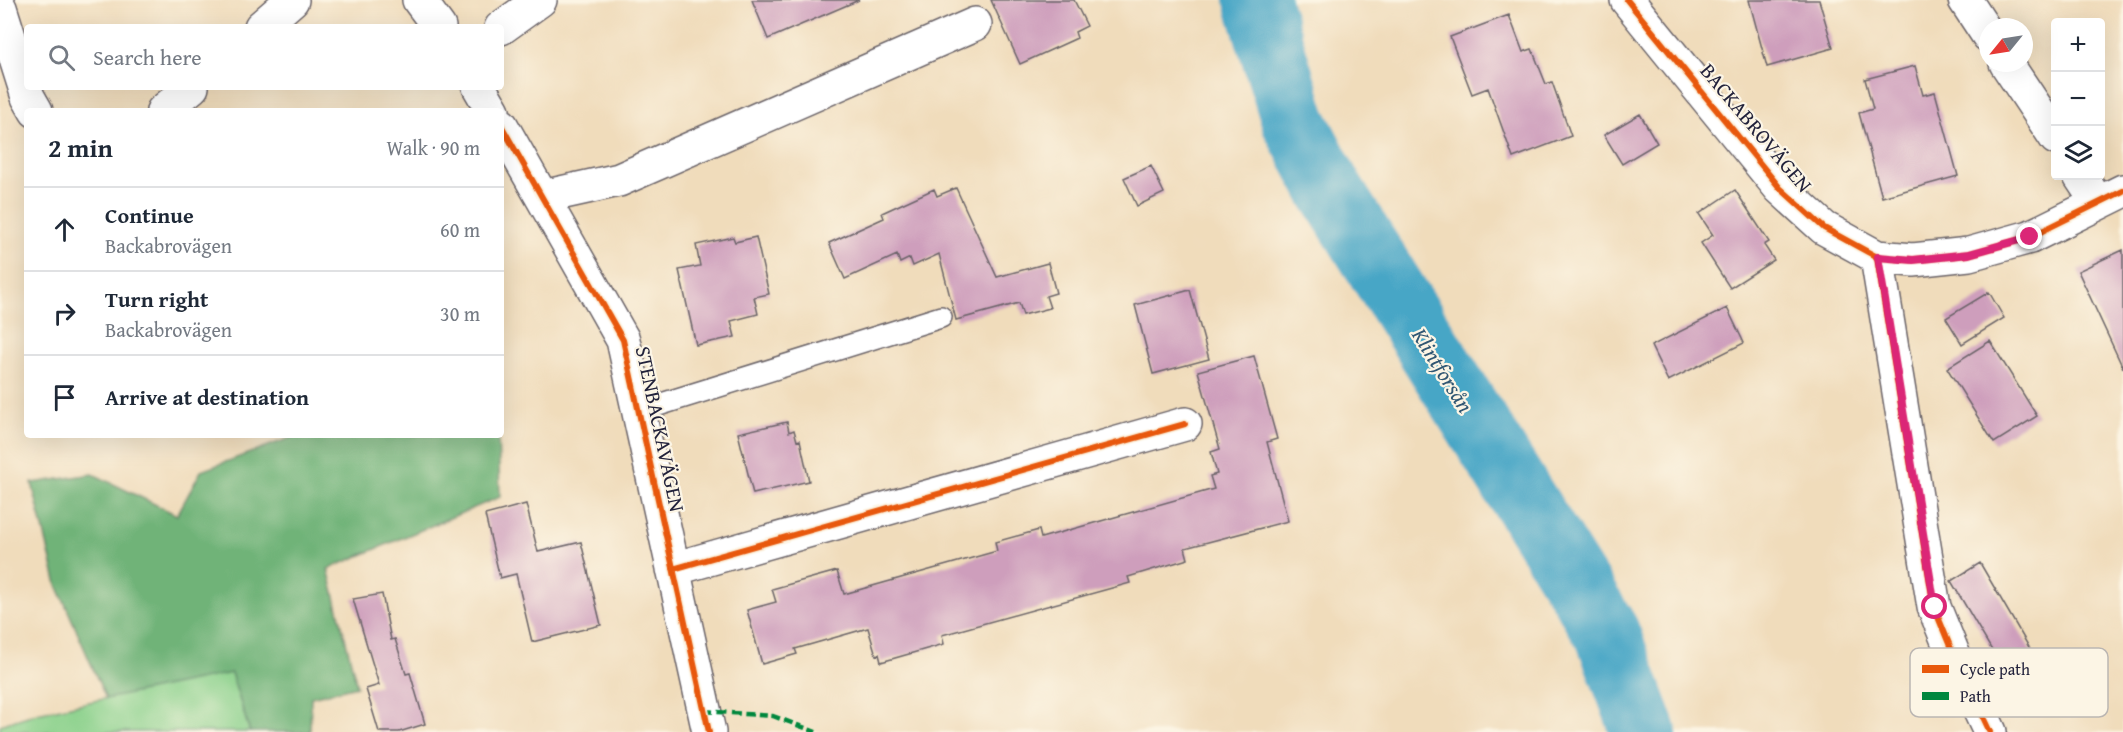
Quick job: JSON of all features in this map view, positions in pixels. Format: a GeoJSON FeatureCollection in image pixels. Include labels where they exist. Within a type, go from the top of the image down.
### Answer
{"type":"FeatureCollection","features":[{"type":"Feature","properties":{"kind":"street"},"geometry":{"type":"LineString","coordinates":[[264,24],[292,0]]}},
{"type":"Feature","properties":{"kind":"street"},"geometry":{"type":"LineString","coordinates":[[418,0],[437,24]]}},
{"type":"Feature","properties":{"kind":"street"},"geometry":{"type":"LineString","coordinates":[[504,26],[540,0]]}},
{"type":"Feature","properties":{"kind":"street","name":"BACKABROVÄGEN"},"geometry":{"type":"LineString","coordinates":[[1627,0],[1780,188],[1824,228],[1878,257],[1913,260],[1969,254],[2030,237],[2110,197]]}},
{"type":"Feature","properties":{"kind":"street"},"geometry":{"type":"LineString","coordinates":[[1965,0],[1979,21]]}},
{"type":"Feature","properties":{"kind":"street"},"geometry":{"type":"LineString","coordinates":[[0,8],[24,84]]}},
{"type":"Feature","properties":{"kind":"street"},"geometry":{"type":"LineString","coordinates":[[542,197],[619,180],[975,24]]}},
{"type":"Feature","properties":{"kind":"street"},"geometry":{"type":"LineString","coordinates":[[2012,72],[2051,132]]}},
{"type":"Feature","properties":{"kind":"street"},"geometry":{"type":"LineString","coordinates":[[26,90],[34,108]]}},
{"type":"Feature","properties":{"kind":"street"},"geometry":{"type":"LineString","coordinates":[[167,108],[188,90]]}},
{"type":"Feature","properties":{"kind":"street"},"geometry":{"type":"LineString","coordinates":[[481,90],[491,108]]}},
{"type":"Feature","properties":{"kind":"street","name":"STENBACKAVÄGEN"},"geometry":{"type":"LineString","coordinates":[[504,130],[623,340],[709,732]]}},
{"type":"Feature","properties":{"kind":"street"},"geometry":{"type":"LineString","coordinates":[[2086,180],[2110,197]]}},
{"type":"Feature","properties":{"kind":"street"},"geometry":{"type":"LineString","coordinates":[[1878,257],[1935,607],[1951,648]]}},
{"type":"Feature","properties":{"kind":"street"},"geometry":{"type":"LineString","coordinates":[[673,569],[1185,424]]}},
{"type":"Feature","properties":{"kind":"street"},"geometry":{"type":"LineString","coordinates":[[1983,717],[1990,732]]}},
{"type":"Feature","properties":{"kind":"lane"},"geometry":{"type":"LineString","coordinates":[[639,411],[941,317]]}},
{"type":"Feature","properties":{"kind":"green space"},"geometry":{"type":"Polygon","coordinates":[[[290,438],[498,438],[500,497],[328,569],[357,686],[311,697],[310,732],[250,732],[231,673],[106,699],[57,585],[32,483],[93,474],[177,515],[201,471],[290,438]]]}},
{"type":"Feature","properties":{"kind":"green space"},"geometry":{"type":"Polygon","coordinates":[[[231,672],[250,732],[0,732],[0,725],[37,713],[231,672]]]}},
{"type":"Feature","properties":{"kind":"building"},"geometry":{"type":"Polygon","coordinates":[[[752,0],[859,0],[768,39],[752,0]]]}},
{"type":"Feature","properties":{"kind":"building"},"geometry":{"type":"Polygon","coordinates":[[[991,0],[1074,0],[1087,26],[1075,32],[1077,38],[1020,64],[991,0]]]}},
{"type":"Feature","properties":{"kind":"building"},"geometry":{"type":"Polygon","coordinates":[[[1749,0],[1819,0],[1833,48],[1767,67],[1749,0]]]}},
{"type":"Feature","properties":{"kind":"building"},"geometry":{"type":"Polygon","coordinates":[[[1509,15],[1523,52],[1532,49],[1546,84],[1552,82],[1571,136],[1513,158],[1488,88],[1472,94],[1450,37],[1509,15]]]}},
{"type":"Feature","properties":{"kind":"building"},"geometry":{"type":"Polygon","coordinates":[[[1915,66],[1923,95],[1935,92],[1958,176],[1882,197],[1859,113],[1873,109],[1865,79],[1915,66]]]}},
{"type":"Feature","properties":{"kind":"building"},"geometry":{"type":"Polygon","coordinates":[[[1640,114],[1657,143],[1622,164],[1604,135],[1640,114]]]}},
{"type":"Feature","properties":{"kind":"building"},"geometry":{"type":"Polygon","coordinates":[[[1151,166],[1164,193],[1137,206],[1124,178],[1151,166]]]}},
{"type":"Feature","properties":{"kind":"building"},"geometry":{"type":"Polygon","coordinates":[[[956,188],[997,277],[1048,263],[1056,293],[1046,296],[1050,308],[1023,315],[1019,303],[956,320],[939,254],[913,266],[910,258],[900,263],[897,255],[845,279],[829,243],[884,218],[882,213],[934,189],[937,196],[956,188]]]}},
{"type":"Feature","properties":{"kind":"building"},"geometry":{"type":"Polygon","coordinates":[[[1735,190],[1769,242],[1764,245],[1774,260],[1730,288],[1701,243],[1713,235],[1699,214],[1735,190]]]}},
{"type":"Feature","properties":{"kind":"building"},"geometry":{"type":"Polygon","coordinates":[[[733,237],[735,242],[756,237],[769,294],[754,297],[758,314],[731,321],[735,337],[696,345],[679,270],[700,266],[696,245],[733,237]]]}},
{"type":"Feature","properties":{"kind":"building"},"geometry":{"type":"Polygon","coordinates":[[[2123,250],[2123,368],[2078,271],[2123,250]]]}},
{"type":"Feature","properties":{"kind":"building"},"geometry":{"type":"Polygon","coordinates":[[[1190,290],[1209,359],[1153,374],[1135,305],[1190,290]]]}},
{"type":"Feature","properties":{"kind":"building"},"geometry":{"type":"Polygon","coordinates":[[[1989,292],[2004,318],[1962,344],[1946,318],[1989,292]]]}},
{"type":"Feature","properties":{"kind":"building"},"geometry":{"type":"Polygon","coordinates":[[[1727,308],[1744,343],[1668,381],[1651,346],[1727,308]]]}},
{"type":"Feature","properties":{"kind":"building"},"geometry":{"type":"Polygon","coordinates":[[[1990,341],[2037,416],[1994,443],[1947,368],[1990,341]]]}},
{"type":"Feature","properties":{"kind":"building"},"geometry":{"type":"Polygon","coordinates":[[[1254,356],[1277,439],[1267,442],[1288,521],[1185,548],[1188,559],[1128,577],[1130,583],[942,635],[944,644],[881,662],[879,654],[876,655],[868,628],[795,649],[797,654],[762,664],[747,610],[776,602],[772,589],[837,571],[844,594],[997,551],[995,542],[1039,530],[1041,538],[1214,489],[1210,476],[1217,474],[1211,452],[1220,449],[1198,371],[1254,356]]]}},
{"type":"Feature","properties":{"kind":"building"},"geometry":{"type":"Polygon","coordinates":[[[787,422],[789,432],[794,430],[797,441],[800,440],[809,481],[753,494],[738,433],[787,422]]]}},
{"type":"Feature","properties":{"kind":"building"},"geometry":{"type":"Polygon","coordinates":[[[526,504],[538,552],[581,542],[601,625],[532,642],[516,574],[500,578],[485,515],[526,504]]]}},
{"type":"Feature","properties":{"kind":"building"},"geometry":{"type":"Polygon","coordinates":[[[1980,563],[2030,648],[1990,648],[1951,581],[1980,563]]]}},
{"type":"Feature","properties":{"kind":"building"},"geometry":{"type":"Polygon","coordinates":[[[382,594],[391,640],[395,639],[406,674],[410,673],[425,724],[399,732],[379,732],[366,689],[379,685],[353,599],[382,594]]]}},
{"type":"Feature","properties":{"kind":"waterway","name":"Klintforsån"},"geometry":{"type":"LineString","coordinates":[[1257,0],[1294,121],[1329,188],[1607,633],[1644,732]]}},
{"type":"Feature","properties":{"kind":"marked path"},"geometry":{"type":"LineString","coordinates":[[704,711],[773,716],[816,732]]}},
{"type":"Feature","properties":{"kind":"cycle path"},"geometry":{"type":"LineString","coordinates":[[1627,0],[1780,188],[1824,228],[1877,257],[1913,260],[1969,254],[2030,237],[2123,191]]}},
{"type":"Feature","properties":{"kind":"cycle path"},"geometry":{"type":"LineString","coordinates":[[504,130],[623,340],[709,732]]}},
{"type":"Feature","properties":{"kind":"cycle path"},"geometry":{"type":"LineString","coordinates":[[1877,257],[1934,607],[1951,648]]}},
{"type":"Feature","properties":{"kind":"cycle path"},"geometry":{"type":"LineString","coordinates":[[673,569],[1185,424]]}},
{"type":"Feature","properties":{"kind":"cycle path"},"geometry":{"type":"LineString","coordinates":[[1983,717],[1990,732]]}},
{"type":"Feature","properties":{"kind":"route"},"geometry":{"type":"LineString","coordinates":[[1935,607],[1878,257],[1913,260],[1969,254],[2030,237]]}}]}
